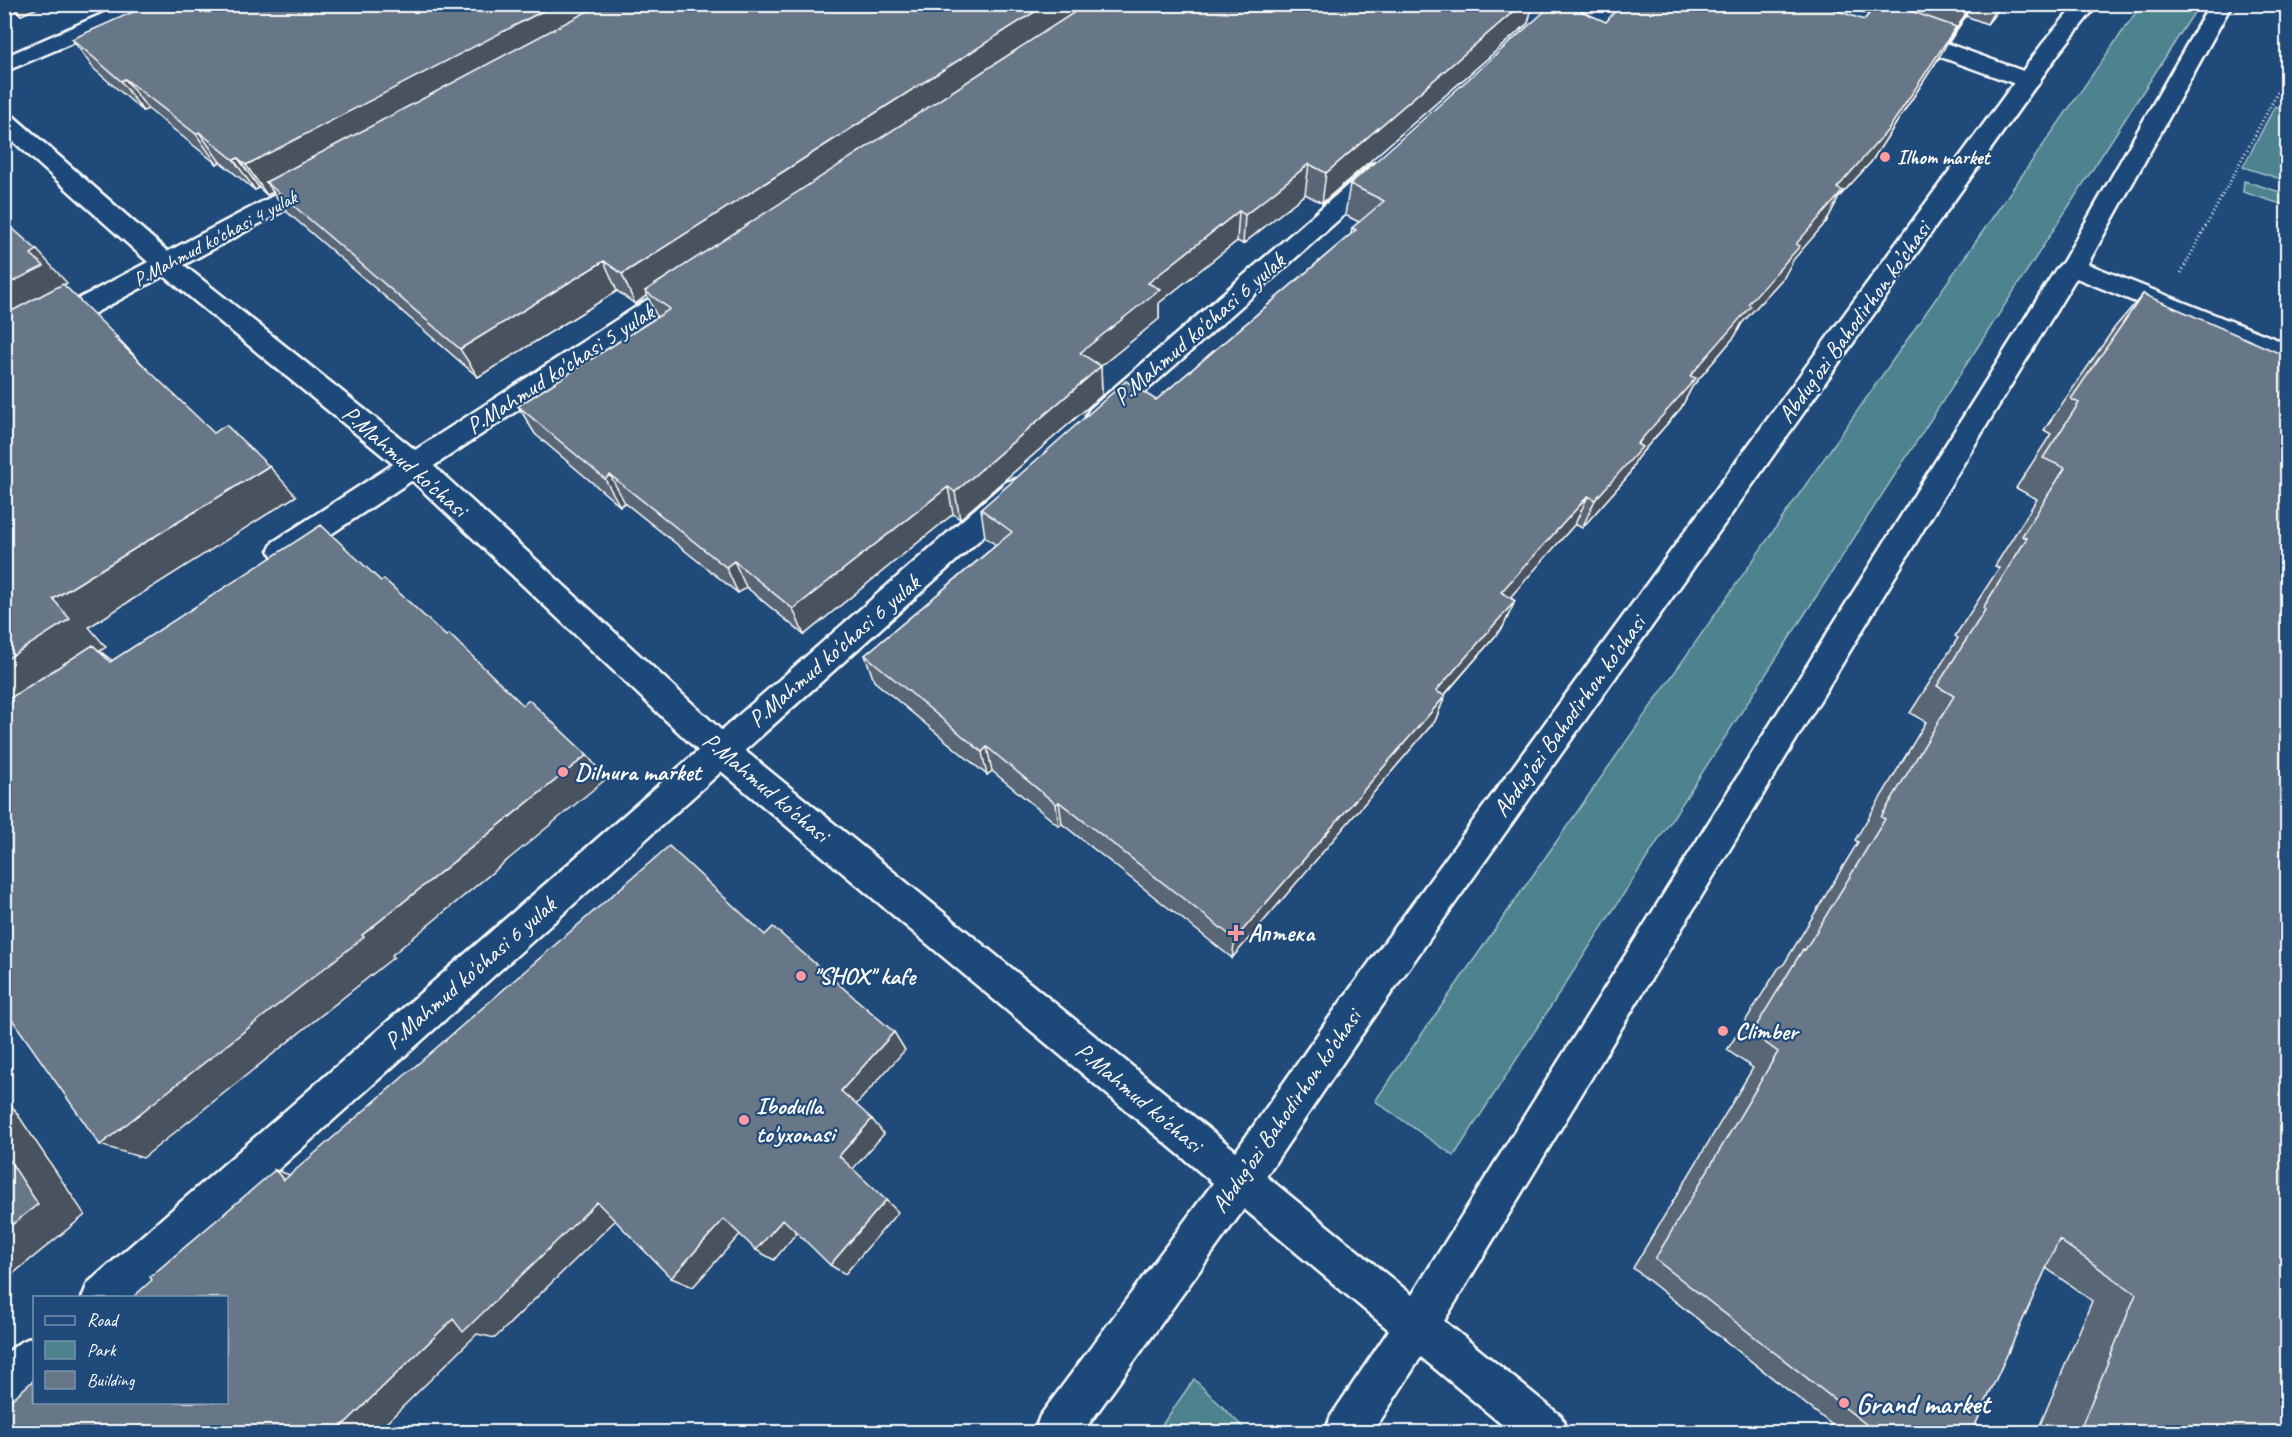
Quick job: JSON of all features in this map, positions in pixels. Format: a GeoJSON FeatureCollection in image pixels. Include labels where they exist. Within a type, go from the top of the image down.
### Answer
{"type":"FeatureCollection","features":[{"type":"Feature","properties":{"kind":"street"},"geometry":{"type":"LineString","coordinates":[[4,65],[144,4]]}},
{"type":"Feature","properties":{"kind":"street"},"geometry":{"type":"LineString","coordinates":[[1816,4],[2029,81]]}},
{"type":"Feature","properties":{"kind":"street","name":"Abdug’ozi Bahodirhon ko’chasi"},"geometry":{"type":"LineString","coordinates":[[1056,1432],[1239,1181],[1347,1024],[2051,48],[2088,4]]}},
{"type":"Feature","properties":{"kind":"street"},"geometry":{"type":"LineString","coordinates":[[1347,1432],[1417,1325],[2065,275],[2073,267],[2221,4]]}},
{"type":"Feature","properties":{"kind":"street","name":"P.Mahmud ko'chasi"},"geometry":{"type":"LineString","coordinates":[[4,120],[166,264],[414,465],[721,751],[1545,1432]]}},
{"type":"Feature","properties":{"kind":"street","name":"P.Mahmud ko'chasi 6 yulak"},"geometry":{"type":"LineString","coordinates":[[1081,433],[1405,147]]}},
{"type":"Feature","properties":{"kind":"street","name":"P.Mahmud ko'chasi 4 yulak"},"geometry":{"type":"LineString","coordinates":[[4,351],[344,168]]}},
{"type":"Feature","properties":{"kind":"street"},"geometry":{"type":"LineString","coordinates":[[2073,267],[2288,355]]}},
{"type":"Feature","properties":{"kind":"street","name":"P.Mahmud ko'chasi 5 yulak"},"geometry":{"type":"LineString","coordinates":[[264,564],[714,268]]}},
{"type":"Feature","properties":{"kind":"street","name":"P.Mahmud ko'chasi 6 yulak"},"geometry":{"type":"LineString","coordinates":[[105,1296],[1036,473]]}},
{"type":"Feature","properties":{"kind":"street"},"geometry":{"type":"LineString","coordinates":[[4,1384],[33,1359]]}},
{"type":"Feature","properties":{"kind":"path"},"geometry":{"type":"LineString","coordinates":[[2177,280],[2237,172],[2288,73]]}},
{"type":"Feature","properties":{"kind":"green space"},"geometry":{"type":"Polygon","coordinates":[[[2141,5],[2199,5],[1454,1156],[1375,1101],[2141,5]]]}},
{"type":"Feature","properties":{"kind":"green space"},"geometry":{"type":"Polygon","coordinates":[[[2275,106],[2287,110],[2287,181],[2243,167],[2275,106]]]}},
{"type":"Feature","properties":{"kind":"green space"},"geometry":{"type":"Polygon","coordinates":[[[2244,181],[2287,194],[2287,206],[2243,192],[2244,181]]]}},
{"type":"Feature","properties":{"kind":"green space"},"geometry":{"type":"Polygon","coordinates":[[[1194,1379],[1248,1432],[1157,1432],[1194,1379]]]}},
{"type":"Feature","properties":{"kind":"building"},"geometry":{"type":"Polygon","coordinates":[[[139,4],[556,4],[246,165],[238,158],[234,160],[199,132],[196,134],[125,79],[121,81],[72,39],[133,12],[131,8],[139,4]]]}},
{"type":"Feature","properties":{"kind":"building"},"geometry":{"type":"Polygon","coordinates":[[[601,4],[1047,4],[622,274],[604,261],[460,349],[266,182],[601,4]]]}},
{"type":"Feature","properties":{"kind":"building"},"geometry":{"type":"Polygon","coordinates":[[[1087,4],[1522,4],[1326,173],[1309,164],[1245,215],[1239,211],[1148,283],[1160,289],[1080,353],[1101,366],[955,492],[948,487],[793,609],[734,561],[726,567],[610,475],[605,479],[518,406],[670,309],[645,291],[1087,4]]]}},
{"type":"Feature","properties":{"kind":"building"},"geometry":{"type":"Polygon","coordinates":[[[1553,4],[1565,4],[1606,22],[1621,4],[1819,4],[1864,20],[1877,4],[1891,4],[1956,27],[1888,130],[1837,188],[1843,191],[1796,244],[1800,246],[1748,304],[1751,306],[1690,376],[1696,378],[1637,444],[1642,447],[1595,500],[1588,496],[1501,592],[1515,601],[1436,691],[1445,696],[1235,939],[1059,802],[1056,804],[987,747],[982,752],[865,655],[1012,532],[981,509],[1126,381],[1156,400],[1356,230],[1352,228],[1384,201],[1350,184],[1553,4]]]}},
{"type":"Feature","properties":{"kind":"building"},"geometry":{"type":"Polygon","coordinates":[[[1948,4],[1971,4],[1967,11],[1948,4]]]}},
{"type":"Feature","properties":{"kind":"building"},"geometry":{"type":"Polygon","coordinates":[[[4,221],[37,250],[31,254],[44,266],[4,286],[4,221]]]}},
{"type":"Feature","properties":{"kind":"building"},"geometry":{"type":"Polygon","coordinates":[[[63,284],[117,337],[115,338],[214,433],[226,425],[269,466],[53,599],[70,619],[4,661],[4,315],[63,284]]]}},
{"type":"Feature","properties":{"kind":"building"},"geometry":{"type":"Polygon","coordinates":[[[2143,294],[2288,357],[2288,1432],[2079,1432],[2136,1294],[2059,1240],[1972,1432],[1876,1432],[1655,1259],[1778,1052],[1752,1033],[1885,819],[1881,817],[1954,696],[1937,686],[1985,610],[1983,608],[2027,538],[2022,536],[2065,468],[2043,458],[2079,403],[2071,399],[2143,294]]]}},
{"type":"Feature","properties":{"kind":"building"},"geometry":{"type":"Polygon","coordinates":[[[321,525],[381,581],[384,579],[446,636],[449,634],[523,705],[529,700],[587,755],[362,935],[364,937],[100,1145],[4,1008],[4,702],[93,645],[110,662],[321,525]]]}},
{"type":"Feature","properties":{"kind":"building"},"geometry":{"type":"Polygon","coordinates":[[[669,846],[765,935],[773,927],[894,1032],[841,1091],[872,1119],[839,1156],[886,1200],[830,1265],[783,1219],[756,1250],[724,1219],[671,1278],[597,1202],[463,1332],[453,1319],[336,1432],[4,1432],[4,1406],[33,1381],[33,1404],[228,1404],[228,1296],[134,1296],[152,1280],[150,1277],[275,1170],[284,1180],[669,846]]]}},
{"type":"Feature","properties":{"kind":"building"},"geometry":{"type":"Polygon","coordinates":[[[4,1152],[38,1204],[4,1231],[4,1152]]]}},
{"type":"Feature","properties":{"kind":"place","name":"Ilhom market"},"geometry":{"type":"Point","coordinates":[1885,157]}},
{"type":"Feature","properties":{"kind":"place","name":"Dilnura market"},"geometry":{"type":"Point","coordinates":[563,772]}},
{"type":"Feature","properties":{"kind":"place","name":"Аптека"},"geometry":{"type":"Point","coordinates":[1236,933]}},
{"type":"Feature","properties":{"kind":"place","name":"\"SHOX\" kafe"},"geometry":{"type":"Point","coordinates":[801,976]}},
{"type":"Feature","properties":{"kind":"place","name":"Climber"},"geometry":{"type":"Point","coordinates":[1723,1031]}},
{"type":"Feature","properties":{"kind":"place","name":"Ibodulla to'yxonasi"},"geometry":{"type":"Point","coordinates":[744,1120]}},
{"type":"Feature","properties":{"kind":"place","name":"Grand market"},"geometry":{"type":"Point","coordinates":[1844,1403]}}]}
